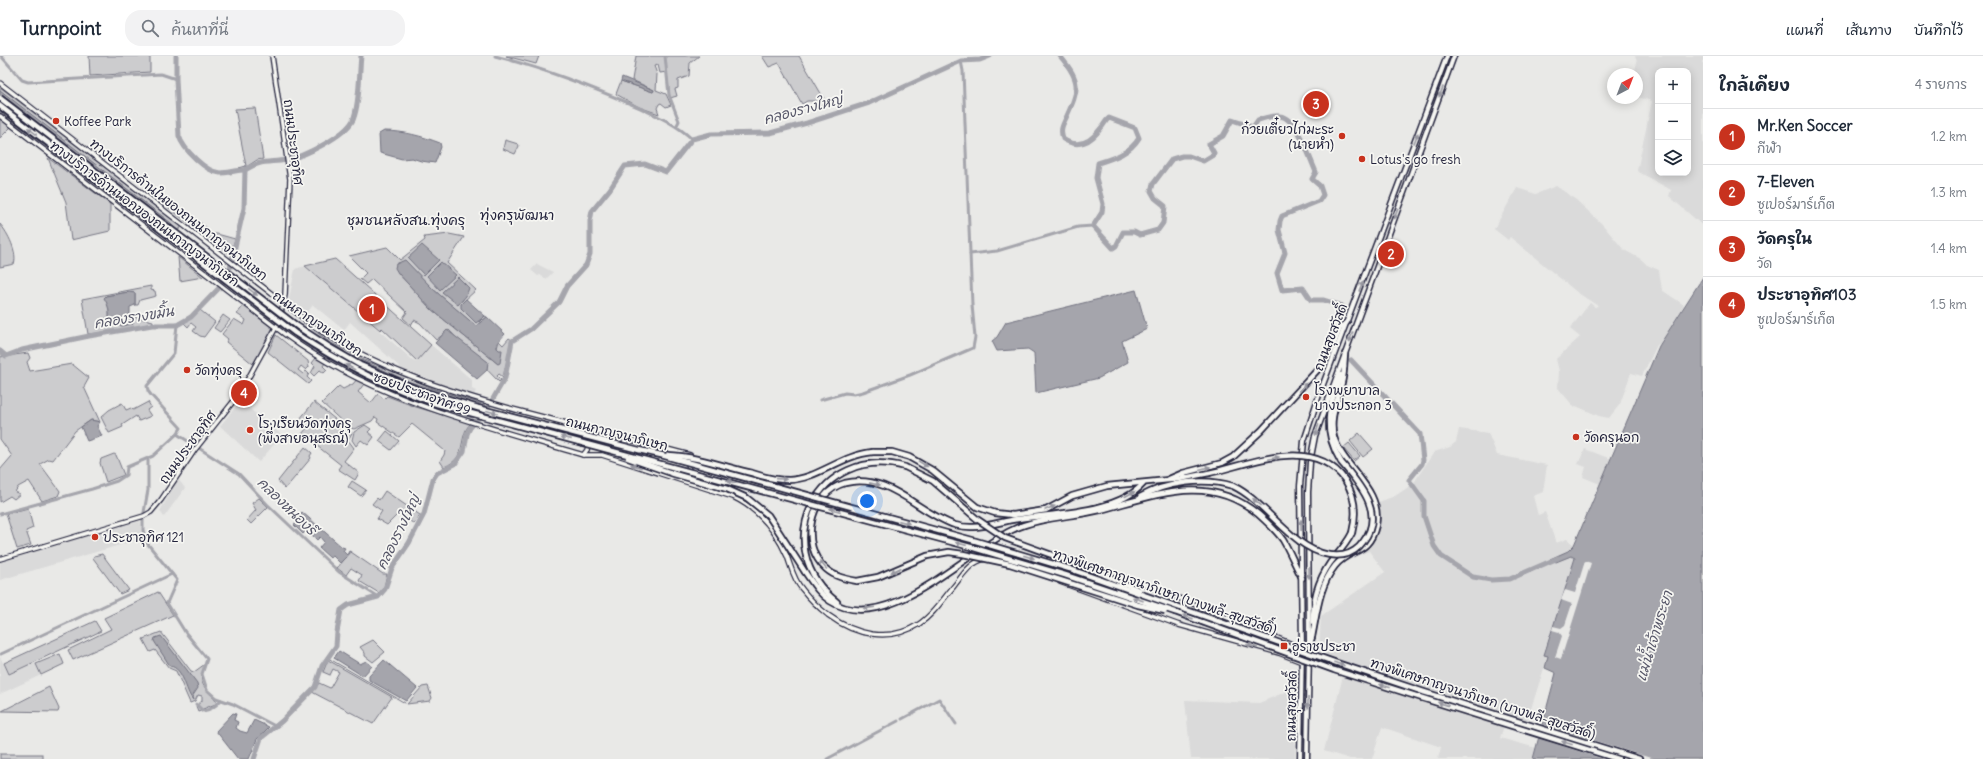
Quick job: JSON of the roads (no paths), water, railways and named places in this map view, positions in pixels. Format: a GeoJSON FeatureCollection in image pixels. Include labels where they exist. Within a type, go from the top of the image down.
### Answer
{"type":"FeatureCollection","features":[{"type":"Feature","properties":{"kind":"highway","name":"ถนนกาญจนาภิเษก"},"geometry":{"type":"LineString","coordinates":[[0,98],[297,326],[360,365],[390,379],[449,400],[661,455],[772,486]]}},
{"type":"Feature","properties":{"kind":"highway","name":"ถนนกาญจนาภิเษก"},"geometry":{"type":"LineString","coordinates":[[0,106],[295,333],[359,372],[419,398],[770,493]]}},
{"type":"Feature","properties":{"kind":"highway"},"geometry":{"type":"LineString","coordinates":[[1168,480],[1183,473],[1222,463],[1244,449],[1322,365],[1331,351],[1340,328],[1347,322]]}},
{"type":"Feature","properties":{"kind":"highway"},"geometry":{"type":"LineString","coordinates":[[1309,650],[1323,586],[1327,577],[1341,559],[1358,552],[1367,544],[1374,531],[1377,520],[1371,495],[1363,481],[1342,454],[1334,437],[1334,413],[1344,374],[1345,354]]}},
{"type":"Feature","properties":{"kind":"highway"},"geometry":{"type":"LineString","coordinates":[[1132,501],[1152,492],[1195,482],[1215,482],[1233,486],[1255,500],[1305,545],[1326,554],[1345,555],[1361,545],[1371,528],[1372,519],[1367,497],[1360,485],[1341,462],[1331,440],[1328,420],[1334,394],[1344,366]]}},
{"type":"Feature","properties":{"kind":"highway"},"geometry":{"type":"LineString","coordinates":[[602,448],[674,474],[726,489],[747,498],[768,516],[820,593],[832,602],[841,606],[867,609],[898,601],[927,587],[951,568],[994,540],[1018,527],[1038,521],[1074,516],[1159,494],[1197,490],[1210,490],[1236,499],[1247,505],[1274,530],[1283,541],[1302,578]]}},
{"type":"Feature","properties":{"kind":"highway"},"geometry":{"type":"LineString","coordinates":[[661,455],[683,457],[786,480],[807,476],[844,459],[873,452],[901,454],[922,463],[977,507],[995,514],[1013,515],[1046,510],[1072,496],[1107,486],[1143,484],[1182,479],[1291,455],[1306,456],[1323,461],[1338,472],[1351,491],[1355,511],[1352,533],[1347,543],[1321,579],[1316,591],[1312,637]]}},
{"type":"Feature","properties":{"kind":"highway"},"geometry":{"type":"LineString","coordinates":[[841,606],[829,595],[815,578],[804,554],[804,525],[812,502],[824,487],[833,479],[856,466],[876,463],[905,467],[933,481],[976,519],[1005,538],[1112,577],[1157,598]]}},
{"type":"Feature","properties":{"kind":"highway"},"geometry":{"type":"LineString","coordinates":[[1143,484],[1128,496],[1107,504],[1056,515],[1017,519],[970,528],[950,523],[898,492],[882,485],[864,482],[845,483],[826,494],[819,503],[812,523],[812,545],[821,564],[827,570],[841,577],[857,581],[878,577],[927,556],[949,552],[1010,564],[1138,605],[1175,612]]}},
{"type":"Feature","properties":{"kind":"highway","name":"ทางพิเศษกาญจนาภิเษก (บางพลี-สุขสวัสดิ์)"},"geometry":{"type":"LineString","coordinates":[[772,486],[976,541],[1070,569],[1157,598],[1337,663],[1638,759]]}},
{"type":"Feature","properties":{"kind":"highway","name":"ทางพิเศษกาญจนาภิเษก (บางพลี-สุขสวัสดิ์)"},"geometry":{"type":"LineString","coordinates":[[770,493],[1022,562],[1175,612],[1334,670],[1618,759]]}},
{"type":"Feature","properties":{"kind":"main road","name":"ถนนประชาอุทิศ"},"geometry":{"type":"LineString","coordinates":[[0,559],[143,517],[151,512],[161,500],[199,444],[240,393],[277,328],[284,304],[290,197],[288,164],[272,56]]}},
{"type":"Feature","properties":{"kind":"main road","name":"ถนนสุขสวัสดิ์"},"geometry":{"type":"LineString","coordinates":[[1300,759],[1302,578],[1300,486],[1304,441],[1319,395],[1447,56]]}},
{"type":"Feature","properties":{"kind":"main road","name":"ถนนสุขสวัสดิ์"},"geometry":{"type":"LineString","coordinates":[[1307,759],[1309,650],[1308,492],[1310,462],[1319,423],[1454,56]]}},
{"type":"Feature","properties":{"kind":"main road","name":"ทางบริการด้านในของถนนกาญจนาภิเษก"},"geometry":{"type":"LineString","coordinates":[[0,83],[226,257],[284,304],[339,343],[366,357],[431,385],[490,403],[690,455],[686,482]]}},
{"type":"Feature","properties":{"kind":"main road","name":"ทางบริการด้านนอกของถนนกาญจนาภิเษก"},"geometry":{"type":"LineString","coordinates":[[0,116],[277,328]]}},
{"type":"Feature","properties":{"kind":"main road"},"geometry":{"type":"LineString","coordinates":[[1376,244],[1384,247]]}},
{"type":"Feature","properties":{"kind":"main road","name":"ซอยประชาอุทิศ 99"},"geometry":{"type":"LineString","coordinates":[[277,328],[314,355],[368,385],[423,407],[583,455]]}},
{"type":"Feature","properties":{"kind":"main road"},"geometry":{"type":"LineString","coordinates":[[583,455],[587,450],[592,430]]}},
{"type":"Feature","properties":{"kind":"main road"},"geometry":{"type":"LineString","coordinates":[[583,455],[600,454],[733,497],[745,503],[758,514],[781,543],[792,571],[802,590],[823,610],[841,624],[865,633],[886,635],[904,631],[919,624],[933,611],[969,567],[980,560],[990,559],[1043,573],[1052,579],[1179,625],[1279,653],[1302,662]]}},
{"type":"Feature","properties":{"kind":"main road"},"geometry":{"type":"LineString","coordinates":[[1043,573],[1041,564],[1044,557],[1048,554],[1056,555],[1136,581],[1309,650]]}},
{"type":"Feature","properties":{"kind":"water"},"geometry":{"type":"Polygon","coordinates":[[[622,77],[654,90],[653,92],[621,81],[622,77]]]}},
{"type":"Feature","properties":{"kind":"water"},"geometry":{"type":"Polygon","coordinates":[[[0,90],[171,223],[171,227],[157,230],[0,111],[0,90]]]}},
{"type":"Feature","properties":{"kind":"water"},"geometry":{"type":"Polygon","coordinates":[[[384,131],[412,134],[440,143],[441,147],[435,163],[412,158],[402,159],[380,153],[379,134],[384,131]]]}},
{"type":"Feature","properties":{"kind":"water"},"geometry":{"type":"Polygon","coordinates":[[[422,245],[439,260],[424,275],[408,258],[422,245]]]}},
{"type":"Feature","properties":{"kind":"water"},"geometry":{"type":"Polygon","coordinates":[[[405,260],[433,289],[476,326],[487,317],[505,334],[497,343],[497,348],[502,350],[500,363],[498,364],[431,309],[395,268],[396,264],[405,260]]]}},
{"type":"Feature","properties":{"kind":"water"},"geometry":{"type":"Polygon","coordinates":[[[441,262],[456,275],[440,290],[427,276],[441,262]]]}},
{"type":"Feature","properties":{"kind":"water"},"geometry":{"type":"Polygon","coordinates":[[[458,277],[469,288],[466,296],[458,305],[442,292],[458,277]]]}},
{"type":"Feature","properties":{"kind":"water","name":"แม่น้ำเจ้าพระยา"},"geometry":{"type":"Polygon","coordinates":[[[1703,277],[1703,759],[1533,759],[1556,673],[1545,668],[1548,656],[1544,655],[1575,558],[1571,556],[1556,562],[1550,559],[1568,551],[1574,545],[1659,346],[1703,277]]]}},
{"type":"Feature","properties":{"kind":"water"},"geometry":{"type":"Polygon","coordinates":[[[1136,290],[1147,329],[1122,341],[1128,362],[1099,378],[1036,393],[1034,353],[1028,349],[997,351],[992,341],[997,337],[1006,322],[1136,290]]]}},
{"type":"Feature","properties":{"kind":"water"},"geometry":{"type":"Polygon","coordinates":[[[129,292],[135,293],[135,305],[130,307],[130,315],[134,315],[133,324],[122,326],[112,324],[108,327],[109,312],[104,298],[106,296],[129,292]]]}},
{"type":"Feature","properties":{"kind":"water"},"geometry":{"type":"Polygon","coordinates":[[[466,299],[485,316],[476,323],[461,308],[461,304],[466,299]]]}},
{"type":"Feature","properties":{"kind":"water"},"geometry":{"type":"Polygon","coordinates":[[[302,326],[344,351],[345,353],[338,362],[297,337],[302,326]]]}},
{"type":"Feature","properties":{"kind":"water"},"geometry":{"type":"Polygon","coordinates":[[[447,330],[488,362],[487,370],[477,379],[435,343],[447,330]]]}},
{"type":"Feature","properties":{"kind":"water"},"geometry":{"type":"Polygon","coordinates":[[[350,355],[410,382],[476,402],[481,405],[474,416],[470,416],[400,394],[342,365],[345,359],[350,355]]]}},
{"type":"Feature","properties":{"kind":"water"},"geometry":{"type":"Polygon","coordinates":[[[91,420],[100,422],[97,426],[102,436],[87,441],[81,427],[91,420]]]}},
{"type":"Feature","properties":{"kind":"water"},"geometry":{"type":"Polygon","coordinates":[[[302,512],[345,548],[343,551],[347,555],[349,551],[351,552],[340,563],[333,556],[330,558],[319,548],[324,542],[320,537],[317,540],[307,530],[303,534],[294,525],[298,522],[295,518],[302,512]]]}},
{"type":"Feature","properties":{"kind":"water"},"geometry":{"type":"Polygon","coordinates":[[[161,636],[197,683],[198,688],[192,697],[193,700],[181,675],[175,668],[170,666],[154,641],[155,638],[161,636]]]}},
{"type":"Feature","properties":{"kind":"water"},"geometry":{"type":"Polygon","coordinates":[[[339,651],[360,664],[366,661],[372,666],[363,676],[334,658],[339,651]]]}},
{"type":"Feature","properties":{"kind":"water"},"geometry":{"type":"Polygon","coordinates":[[[384,660],[417,688],[406,701],[369,680],[369,676],[384,660]]]}},
{"type":"Feature","properties":{"kind":"water"},"geometry":{"type":"Polygon","coordinates":[[[233,713],[236,714],[234,720],[238,722],[236,728],[240,731],[247,733],[254,720],[269,727],[257,739],[249,759],[238,759],[216,731],[233,713]]]}},
{"type":"Feature","properties":{"kind":"waterway"},"geometry":{"type":"LineString","coordinates":[[1,56],[22,80],[28,82],[161,74],[176,79]]}},
{"type":"Feature","properties":{"kind":"waterway"},"geometry":{"type":"LineString","coordinates":[[176,56],[179,136],[181,141],[196,159],[214,172],[223,173],[245,170]]}},
{"type":"Feature","properties":{"kind":"waterway","name":"คลองรางขมิ้น"},"geometry":{"type":"LineString","coordinates":[[0,351],[6,356],[22,350],[89,336],[152,325],[177,325],[191,317],[220,287],[230,268],[244,208],[245,170],[260,163],[286,160],[303,155],[342,133],[353,120],[357,105],[361,56]]}},
{"type":"Feature","properties":{"kind":"waterway"},"geometry":{"type":"LineString","coordinates":[[495,56],[550,73],[622,100],[667,121],[692,139]]}},
{"type":"Feature","properties":{"kind":"waterway"},"geometry":{"type":"LineString","coordinates":[[665,56],[669,95],[679,121],[677,125]]}},
{"type":"Feature","properties":{"kind":"waterway","name":"คลองรางใหญ่"},"geometry":{"type":"LineString","coordinates":[[254,759],[261,738],[282,721],[315,687],[322,666],[336,646],[341,610],[348,605],[378,597],[385,589],[392,568],[409,543],[424,514],[433,479],[437,473],[455,464],[464,451],[467,434],[470,428],[490,404],[505,378],[512,341],[531,329],[559,302],[567,286],[586,265],[590,254],[590,221],[592,211],[610,189],[625,166],[645,164],[666,172],[692,139],[711,134],[770,133],[807,123],[869,103],[961,61],[980,60],[990,56]]}},
{"type":"Feature","properties":{"kind":"waterway"},"geometry":{"type":"LineString","coordinates":[[1060,56],[1072,73],[1076,86],[1074,100],[1063,123],[1063,139],[1079,144],[1089,140],[1097,133],[1109,118],[1135,128],[1139,138],[1131,148],[1116,157],[1098,163],[1096,178],[1103,204],[1102,212],[1093,226],[1113,248],[1116,246],[1123,232],[1134,232],[1140,235],[1158,230],[1163,223],[1165,206],[1155,198],[1151,191],[1153,184],[1172,159],[1182,156],[1189,156],[1203,161],[1213,155],[1214,153],[1209,144],[1223,136],[1232,120],[1253,127],[1258,120],[1272,116],[1280,116],[1286,118],[1292,124],[1302,140],[1316,172],[1312,179],[1320,186],[1323,195],[1319,201],[1282,216],[1279,230],[1285,253],[1277,273],[1282,290],[1303,288],[1311,300],[1323,300],[1342,306]]}},
{"type":"Feature","properties":{"kind":"waterway"},"geometry":{"type":"LineString","coordinates":[[820,400],[845,393],[854,394],[863,392],[910,375],[973,348],[975,337],[972,305],[963,71],[961,61]]}},
{"type":"Feature","properties":{"kind":"waterway"},"geometry":{"type":"LineString","coordinates":[[970,254],[997,251],[1078,227],[1093,226]]}},
{"type":"Feature","properties":{"kind":"waterway"},"geometry":{"type":"LineString","coordinates":[[0,514],[117,481],[126,475],[127,467],[153,456],[177,434],[181,428],[151,395],[147,386],[174,353],[177,325]]}},
{"type":"Feature","properties":{"kind":"waterway"},"geometry":{"type":"LineString","coordinates":[[1351,360],[1420,434],[1423,460],[1422,464],[1409,480],[1424,501],[1424,516],[1434,546],[1441,556],[1473,577],[1491,580],[1510,579],[1558,558]]}},
{"type":"Feature","properties":{"kind":"waterway","name":"คลองหนองรี"},"geometry":{"type":"LineString","coordinates":[[177,434],[239,474],[267,504],[339,572],[378,597]]}},
{"type":"Feature","properties":{"kind":"waterway"},"geometry":{"type":"LineString","coordinates":[[148,460],[148,490],[143,518],[143,530],[147,543],[177,580],[167,603],[185,632],[207,659],[202,674],[207,690],[216,698],[233,704],[275,726]]}},
{"type":"Feature","properties":{"kind":"waterway"},"geometry":{"type":"LineString","coordinates":[[1,654],[172,574]]}},
{"type":"Feature","properties":{"kind":"waterway"},"geometry":{"type":"LineString","coordinates":[[328,658],[405,703]]}},
{"type":"Feature","properties":{"kind":"waterway"},"geometry":{"type":"LineString","coordinates":[[902,719],[939,699],[956,724]]}},
{"type":"Feature","properties":{"kind":"waterway"},"geometry":{"type":"LineString","coordinates":[[196,704],[203,711],[213,707],[221,700]]}},
{"type":"Feature","properties":{"kind":"waterway"},"geometry":{"type":"LineString","coordinates":[[827,759],[898,721]]}},
{"type":"Feature","properties":{"kind":"place","name":"วัดครุใน"},"geometry":{"type":"Point","coordinates":[1316,104]}},
{"type":"Feature","properties":{"kind":"place","name":"Koffee Park"},"geometry":{"type":"Point","coordinates":[56,121]}},
{"type":"Feature","properties":{"kind":"place","name":"ก๋วยเตี๋ยวไก่มะระ (นายหำ)"},"geometry":{"type":"Point","coordinates":[1342,136]}},
{"type":"Feature","properties":{"kind":"place","name":"Lotus's go fresh"},"geometry":{"type":"Point","coordinates":[1362,159]}},
{"type":"Feature","properties":{"kind":"place","name":"7-Eleven"},"geometry":{"type":"Point","coordinates":[1391,254]}},
{"type":"Feature","properties":{"kind":"place","name":"Mr.Ken Soccer"},"geometry":{"type":"Point","coordinates":[372,309]}},
{"type":"Feature","properties":{"kind":"place","name":"วัดทุ่งครุ"},"geometry":{"type":"Point","coordinates":[187,370]}},
{"type":"Feature","properties":{"kind":"place","name":"ประชาอุทิศ103"},"geometry":{"type":"Point","coordinates":[244,393]}},
{"type":"Feature","properties":{"kind":"place","name":"โรงพยาบาล บางประกอก 3"},"geometry":{"type":"Point","coordinates":[1306,397]}},
{"type":"Feature","properties":{"kind":"place","name":"โรงเรียนวัดทุ่งครุ (พึ่งสายอนุสรณ์)"},"geometry":{"type":"Point","coordinates":[250,430]}},
{"type":"Feature","properties":{"kind":"place","name":"วัดครุนอก"},"geometry":{"type":"Point","coordinates":[1576,437]}},
{"type":"Feature","properties":{"kind":"place","name":"ประชาอุทิศ 121"},"geometry":{"type":"Point","coordinates":[95,537]}},
{"type":"Feature","properties":{"kind":"place","name":"อู่ราชประชา"},"geometry":{"type":"Point","coordinates":[1284,646]}},
{"type":"Feature","properties":{"kind":"district","name":"ทุ่งครุพัฒนา"},"geometry":{"type":"Point","coordinates":[517,215]}},
{"type":"Feature","properties":{"kind":"district","name":"ชุมชนหลังสน.ทุ่งครุ"},"geometry":{"type":"Point","coordinates":[406,220]}}]}
